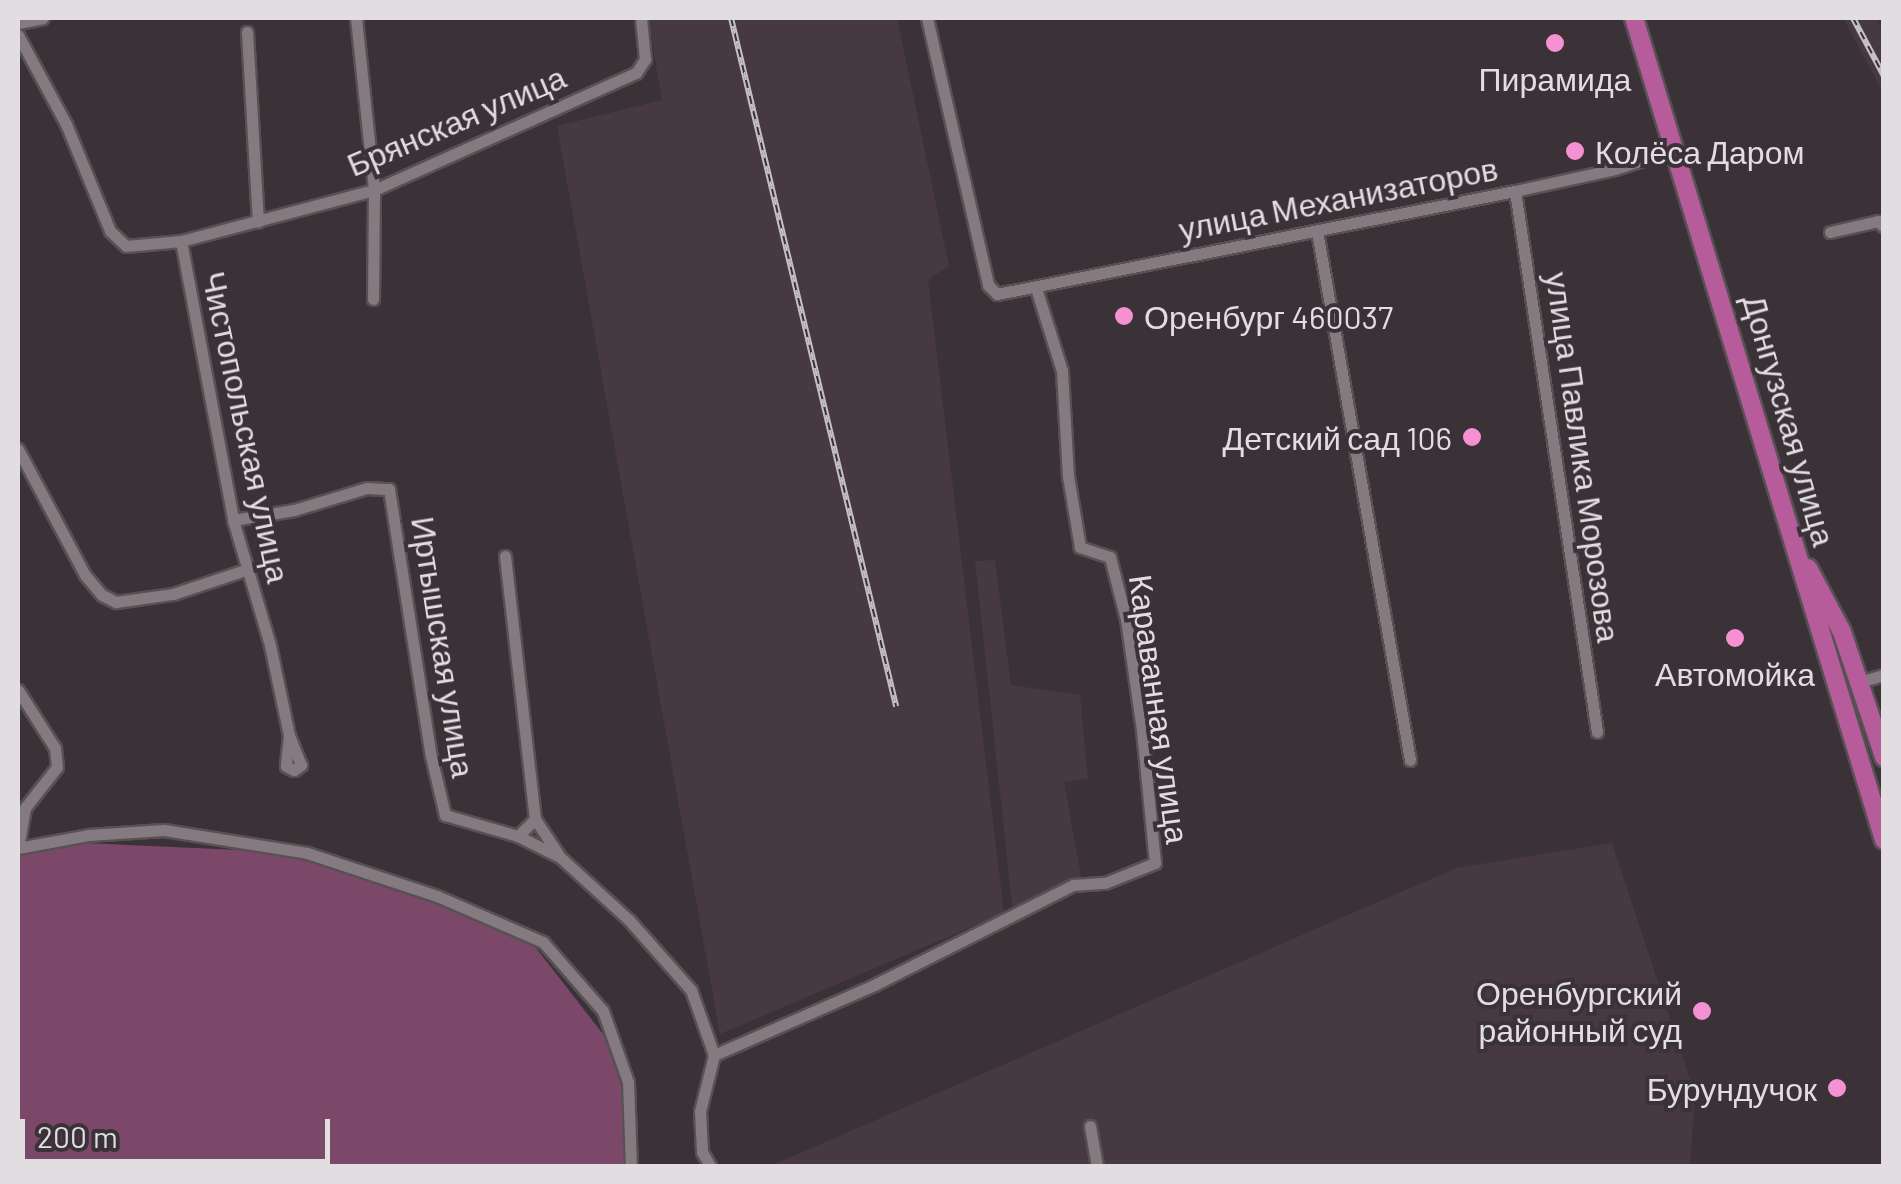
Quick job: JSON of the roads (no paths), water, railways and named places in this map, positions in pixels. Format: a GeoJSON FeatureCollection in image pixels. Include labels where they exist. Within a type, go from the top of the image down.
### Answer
{"type":"FeatureCollection","features":[{"type":"Feature","properties":{"kind":"highway","name":"Донгузская улица"},"geometry":{"type":"LineString","coordinates":[[1634,18],[1884,840]]}},
{"type":"Feature","properties":{"kind":"highway"},"geometry":{"type":"LineString","coordinates":[[1798,554],[1824,594],[1884,757]]}},
{"type":"Feature","properties":{"kind":"street"},"geometry":{"type":"LineString","coordinates":[[18,22],[43,18]]}},
{"type":"Feature","properties":{"kind":"street"},"geometry":{"type":"LineString","coordinates":[[356,18],[374,190],[373,299]]}},
{"type":"Feature","properties":{"kind":"street","name":"Брянская улица"},"geometry":{"type":"LineString","coordinates":[[181,240],[374,190],[636,73],[645,58],[641,18]]}},
{"type":"Feature","properties":{"kind":"street","name":"улица Механизаторов"},"geometry":{"type":"LineString","coordinates":[[928,18],[988,285],[996,294],[1514,191],[1615,169],[1676,150]]}},
{"type":"Feature","properties":{"kind":"street"},"geometry":{"type":"LineString","coordinates":[[247,32],[258,222]]}},
{"type":"Feature","properties":{"kind":"street","name":"Чистопольская улица"},"geometry":{"type":"LineString","coordinates":[[18,34],[66,124],[110,231],[126,246],[181,240],[233,520],[244,570],[270,645],[288,735]]}},
{"type":"Feature","properties":{"kind":"street","name":"улица Павлика Морозова"},"geometry":{"type":"LineString","coordinates":[[1514,191],[1596,732]]}},
{"type":"Feature","properties":{"kind":"street"},"geometry":{"type":"LineString","coordinates":[[1830,232],[1878,221],[1884,227]]}},
{"type":"Feature","properties":{"kind":"street"},"geometry":{"type":"LineString","coordinates":[[1317,231],[1410,760]]}},
{"type":"Feature","properties":{"kind":"street","name":"Караванная улица"},"geometry":{"type":"LineString","coordinates":[[714,1056],[874,985],[1072,885],[1105,883],[1154,863],[1142,730],[1126,619],[1110,557],[1080,547],[1068,476],[1062,371],[1036,288]]}},
{"type":"Feature","properties":{"kind":"street"},"geometry":{"type":"LineString","coordinates":[[18,449],[85,575],[102,595],[116,602],[173,594],[244,570]]}},
{"type":"Feature","properties":{"kind":"street","name":"Иртышская улица"},"geometry":{"type":"LineString","coordinates":[[233,520],[294,510],[366,488],[390,489],[431,756],[445,814],[518,836]]}},
{"type":"Feature","properties":{"kind":"street"},"geometry":{"type":"LineString","coordinates":[[506,556],[536,819],[560,857],[629,920],[691,990],[714,1056],[700,1111],[702,1152],[710,1166]]}},
{"type":"Feature","properties":{"kind":"street"},"geometry":{"type":"LineString","coordinates":[[1859,682],[1884,675]]}},
{"type":"Feature","properties":{"kind":"street"},"geometry":{"type":"LineString","coordinates":[[18,690],[56,748],[57,767],[25,808],[18,847],[88,835],[164,830],[307,852],[437,896],[543,942],[603,1011],[628,1082],[631,1166]]}},
{"type":"Feature","properties":{"kind":"street"},"geometry":{"type":"LineString","coordinates":[[536,819],[518,836],[560,857]]}},
{"type":"Feature","properties":{"kind":"street"},"geometry":{"type":"LineString","coordinates":[[1090,1126],[1097,1166]]}},
{"type":"Feature","properties":{"kind":"railway"},"geometry":{"type":"LineString","coordinates":[[731,18],[896,706]]}},
{"type":"Feature","properties":{"kind":"railway"},"geometry":{"type":"LineString","coordinates":[[1853,18],[1884,76]]}},
{"type":"Feature","properties":{"kind":"place","name":"Пирамида"},"geometry":{"type":"Point","coordinates":[1555,43]}},
{"type":"Feature","properties":{"kind":"place","name":"Колёса Даром"},"geometry":{"type":"Point","coordinates":[1575,151]}},
{"type":"Feature","properties":{"kind":"place","name":"Оренбург 460037"},"geometry":{"type":"Point","coordinates":[1124,316]}},
{"type":"Feature","properties":{"kind":"place","name":"Детский сад 106"},"geometry":{"type":"Point","coordinates":[1472,437]}},
{"type":"Feature","properties":{"kind":"place","name":"Автомойка"},"geometry":{"type":"Point","coordinates":[1735,638]}},
{"type":"Feature","properties":{"kind":"place","name":"Оренбургский районный суд"},"geometry":{"type":"Point","coordinates":[1702,1011]}},
{"type":"Feature","properties":{"kind":"place","name":"Бурундучок"},"geometry":{"type":"Point","coordinates":[1837,1088]}}]}
